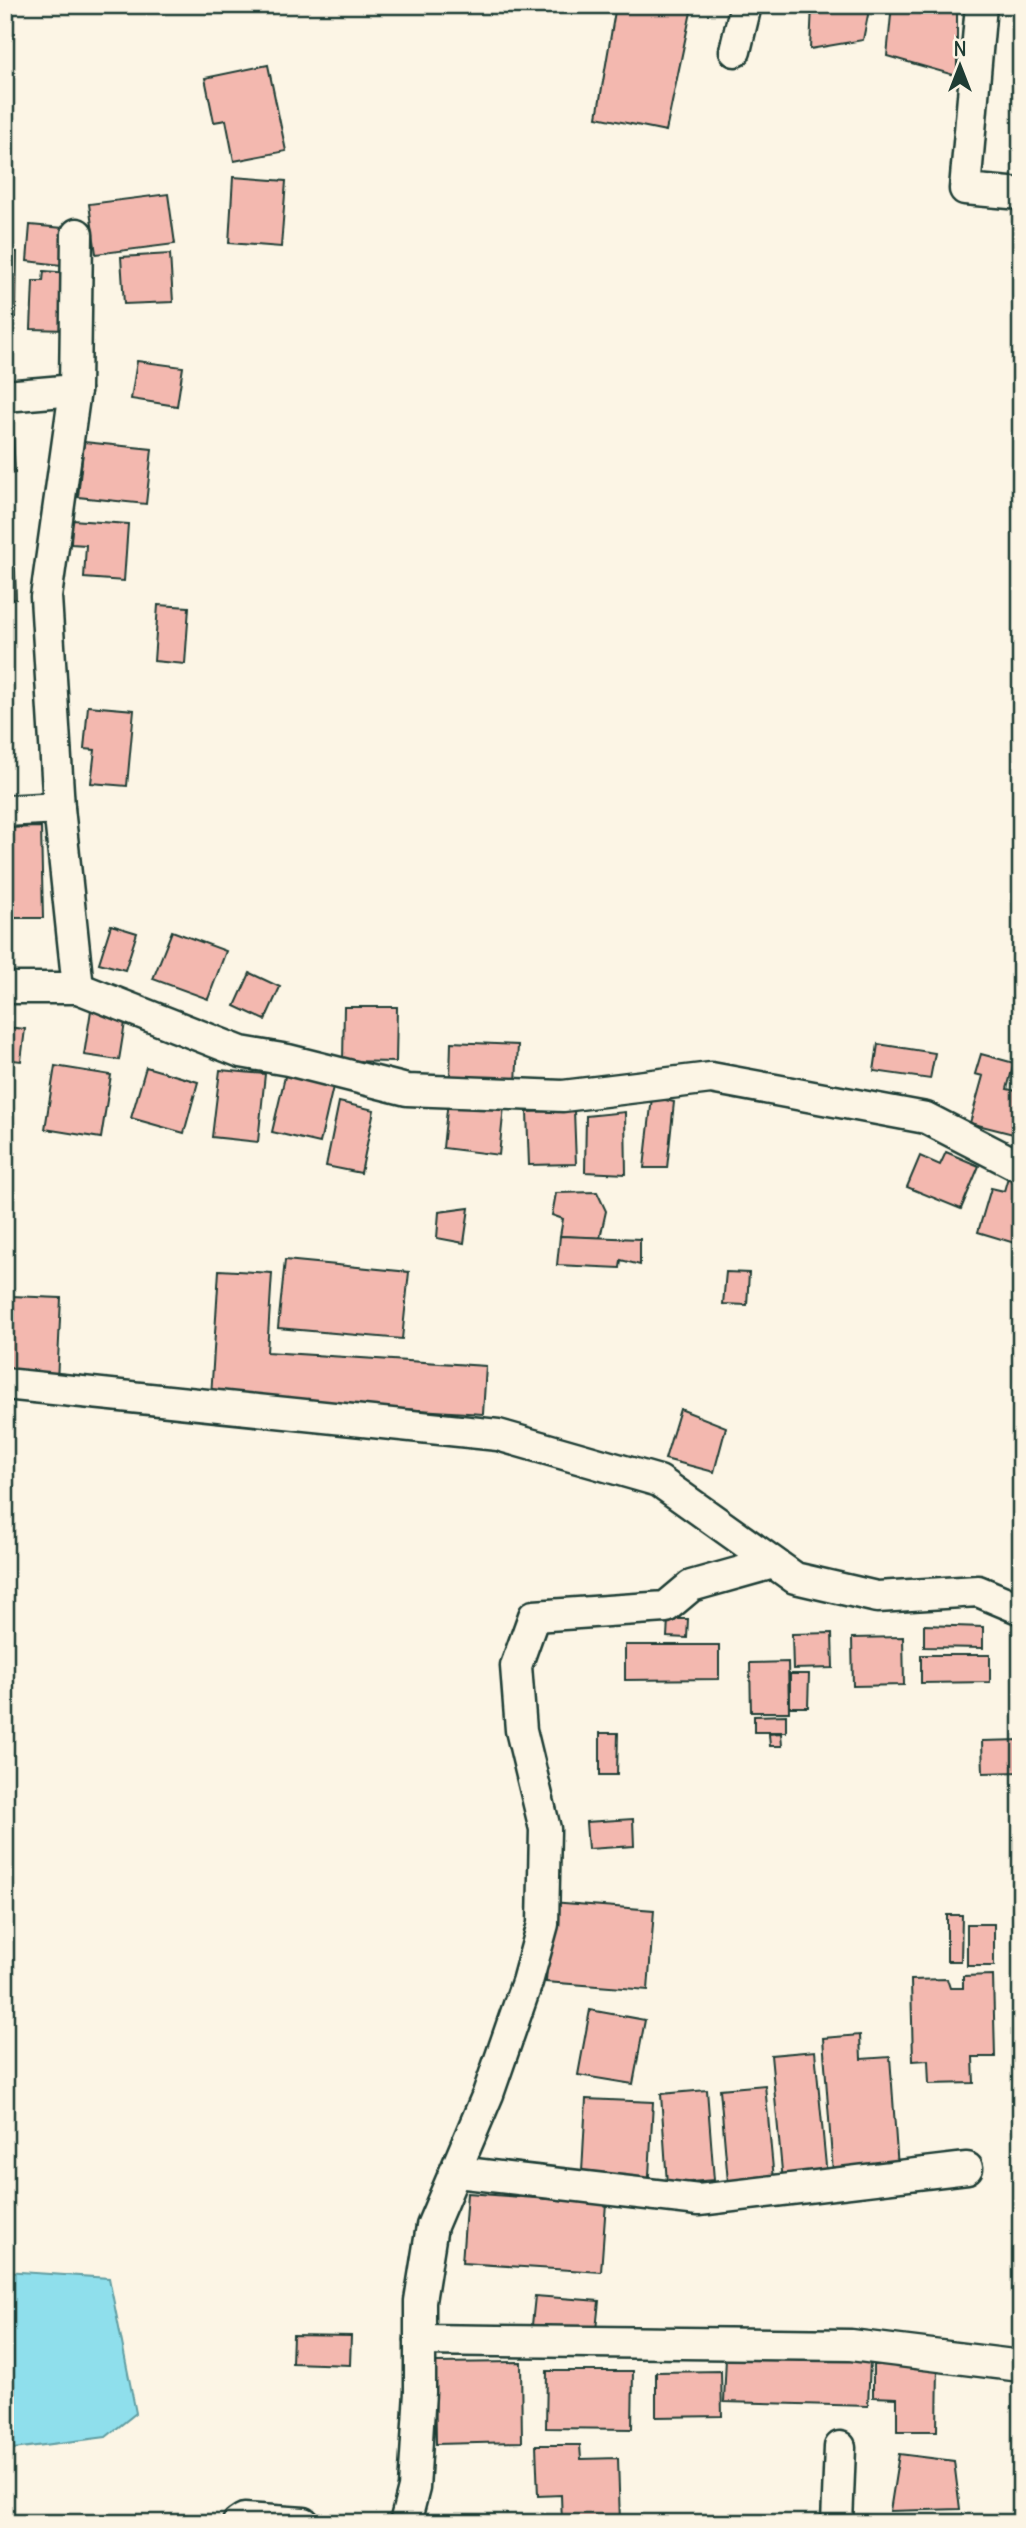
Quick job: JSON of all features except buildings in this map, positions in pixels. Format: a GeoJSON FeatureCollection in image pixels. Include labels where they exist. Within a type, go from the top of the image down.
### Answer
{"type":"FeatureCollection","features":[{"type":"Feature","properties":{"kind":"street"},"geometry":{"type":"LineString","coordinates":[[735,51],[746,5]]}},
{"type":"Feature","properties":{"kind":"street"},"geometry":{"type":"LineString","coordinates":[[981,5],[965,189],[1021,194]]}},
{"type":"Feature","properties":{"kind":"street"},"geometry":{"type":"LineString","coordinates":[[77,234],[75,390],[46,597],[59,808],[78,988]]}},
{"type":"Feature","properties":{"kind":"street"},"geometry":{"type":"LineString","coordinates":[[5,396],[75,390]]}},
{"type":"Feature","properties":{"kind":"street"},"geometry":{"type":"LineString","coordinates":[[5,811],[59,808]]}},
{"type":"Feature","properties":{"kind":"street"},"geometry":{"type":"LineString","coordinates":[[5,988],[78,988],[241,1052],[288,1060],[407,1090],[563,1096],[711,1077],[926,1118],[1021,1167]]}},
{"type":"Feature","properties":{"kind":"street"},"geometry":{"type":"LineString","coordinates":[[5,1384],[498,1435],[659,1481],[795,1578],[877,1597],[978,1591],[1021,1609]]}},
{"type":"Feature","properties":{"kind":"street"},"geometry":{"type":"LineString","coordinates":[[405,2523],[414,2488],[420,2392],[420,2301],[432,2225],[457,2172],[501,2057],[527,1982],[543,1924],[545,1829],[521,1730],[516,1666],[534,1616],[666,1606],[691,1586],[773,1563]]}},
{"type":"Feature","properties":{"kind":"street"},"geometry":{"type":"LineString","coordinates":[[457,2172],[699,2200],[967,2168]]}},
{"type":"Feature","properties":{"kind":"street"},"geometry":{"type":"LineString","coordinates":[[420,2340],[851,2345],[1021,2366]]}},
{"type":"Feature","properties":{"kind":"street"},"geometry":{"type":"LineString","coordinates":[[838,2523],[840,2447]]}},
{"type":"Feature","properties":{"kind":"street"},"geometry":{"type":"LineString","coordinates":[[239,2523],[244,2519],[304,2523]]}},
{"type":"Feature","properties":{"kind":"water"},"geometry":{"type":"Polygon","coordinates":[[[5,2271],[109,2278],[136,2413],[106,2437],[5,2450],[5,2271]]]}}]}
